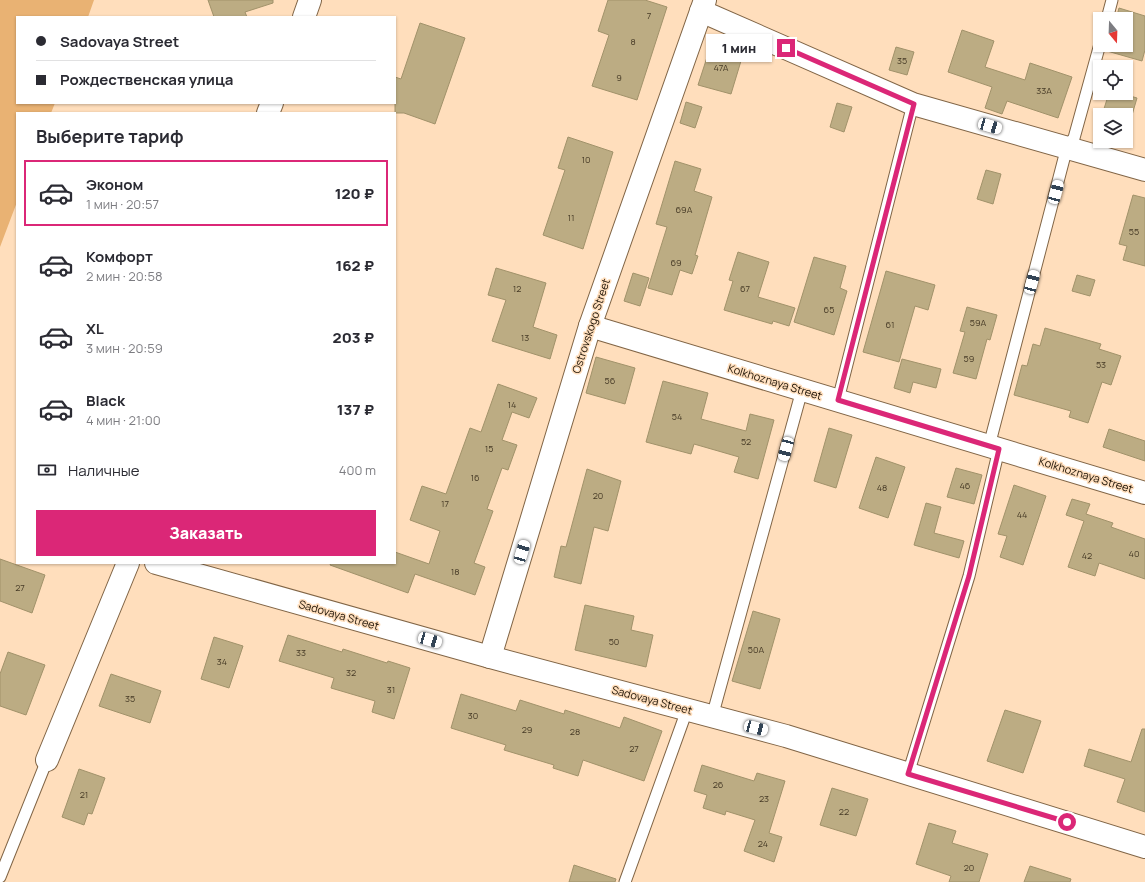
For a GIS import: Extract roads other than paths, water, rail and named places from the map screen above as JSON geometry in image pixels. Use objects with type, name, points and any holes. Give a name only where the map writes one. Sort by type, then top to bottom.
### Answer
[{"type":"street","points":[[304,16],[310,0]]},
{"type":"street","points":[[703,5],[914,104],[1145,170]]},
{"type":"street","name":"Ostrovskogo Street","points":[[490,658],[590,326],[703,5]]},
{"type":"street","name":"Kolkhoznaya Street","points":[[590,326],[1145,493]]},
{"type":"street","points":[[47,760],[128,564]]},
{"type":"street","name":"Sadovaya Street","points":[[160,564],[490,658],[786,736],[1145,847]]},
{"type":"lane","points":[[1109,12],[1112,0]]},
{"type":"lane","points":[[908,774],[969,576],[994,448],[1067,147],[1074,138],[1098,52]]},
{"type":"lane","points":[[838,400],[914,104]]},
{"type":"lane","points":[[712,716],[802,390]]},
{"type":"lane","points":[[625,882],[687,710]]},
{"type":"lane","points":[[0,877],[47,760]]}]
